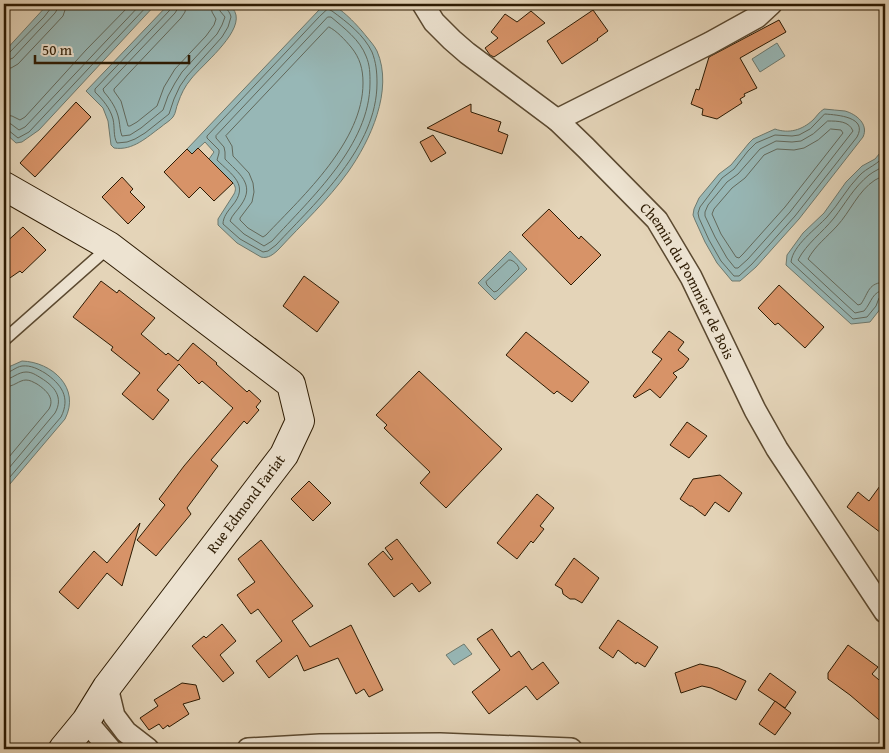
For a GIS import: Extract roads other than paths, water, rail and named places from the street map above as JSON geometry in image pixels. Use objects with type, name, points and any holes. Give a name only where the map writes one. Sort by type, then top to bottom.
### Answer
[{"type":"street","name":"Chemin du Pommier de Bois","points":[[423,4],[434,22],[452,40],[556,120],[657,220],[691,277],[755,410],[777,449],[885,612]]},
{"type":"street","points":[[556,120],[718,39],[758,17],[771,4]]},
{"type":"street","name":"Rue Edmond Fariat","points":[[4,186],[109,246],[291,384],[300,421],[284,455],[107,688],[86,721],[63,749]]},
{"type":"street","points":[[107,688],[114,716],[126,732],[148,749]]},
{"type":"street","points":[[86,721],[110,749]]},
{"type":"street","points":[[248,749],[440,744],[571,749]]},
{"type":"lane","points":[[4,340],[109,246]]},
{"type":"water","points":[[48,4],[156,4],[39,130],[22,142],[16,143],[4,132],[4,52]]},
{"type":"water","points":[[169,4],[227,4],[235,11],[236,23],[219,49],[187,84],[180,96],[172,118],[134,145],[114,148],[111,145],[108,121],[103,108],[86,91]]},
{"type":"water","points":[[329,4],[349,17],[377,51],[382,66],[383,82],[377,115],[364,146],[340,182],[277,251],[268,257],[261,257],[237,243],[218,225],[218,219],[234,194],[235,186],[209,159],[214,152],[205,142],[192,154],[187,149],[319,10]]},
{"type":"water","points":[[777,43],[785,56],[760,72],[752,59]]},
{"type":"water","points":[[824,109],[845,111],[857,117],[863,124],[863,137],[799,219],[756,267],[740,281],[732,281],[717,263],[693,215],[699,198],[753,139],[775,129],[790,131],[800,129]]},
{"type":"water","points":[[885,125],[885,137],[882,129]]},
{"type":"water","points":[[885,137],[885,296],[881,308],[870,322],[851,324],[786,265],[787,255],[803,233],[824,213],[846,182],[862,166],[875,159],[880,153]]},
{"type":"water","points":[[510,251],[527,269],[495,300],[478,283]]},
{"type":"water","points":[[22,361],[44,366],[61,379],[69,397],[69,408],[65,419],[4,491],[4,369]]},
{"type":"water","points":[[464,644],[472,654],[454,665],[446,655]]}]
